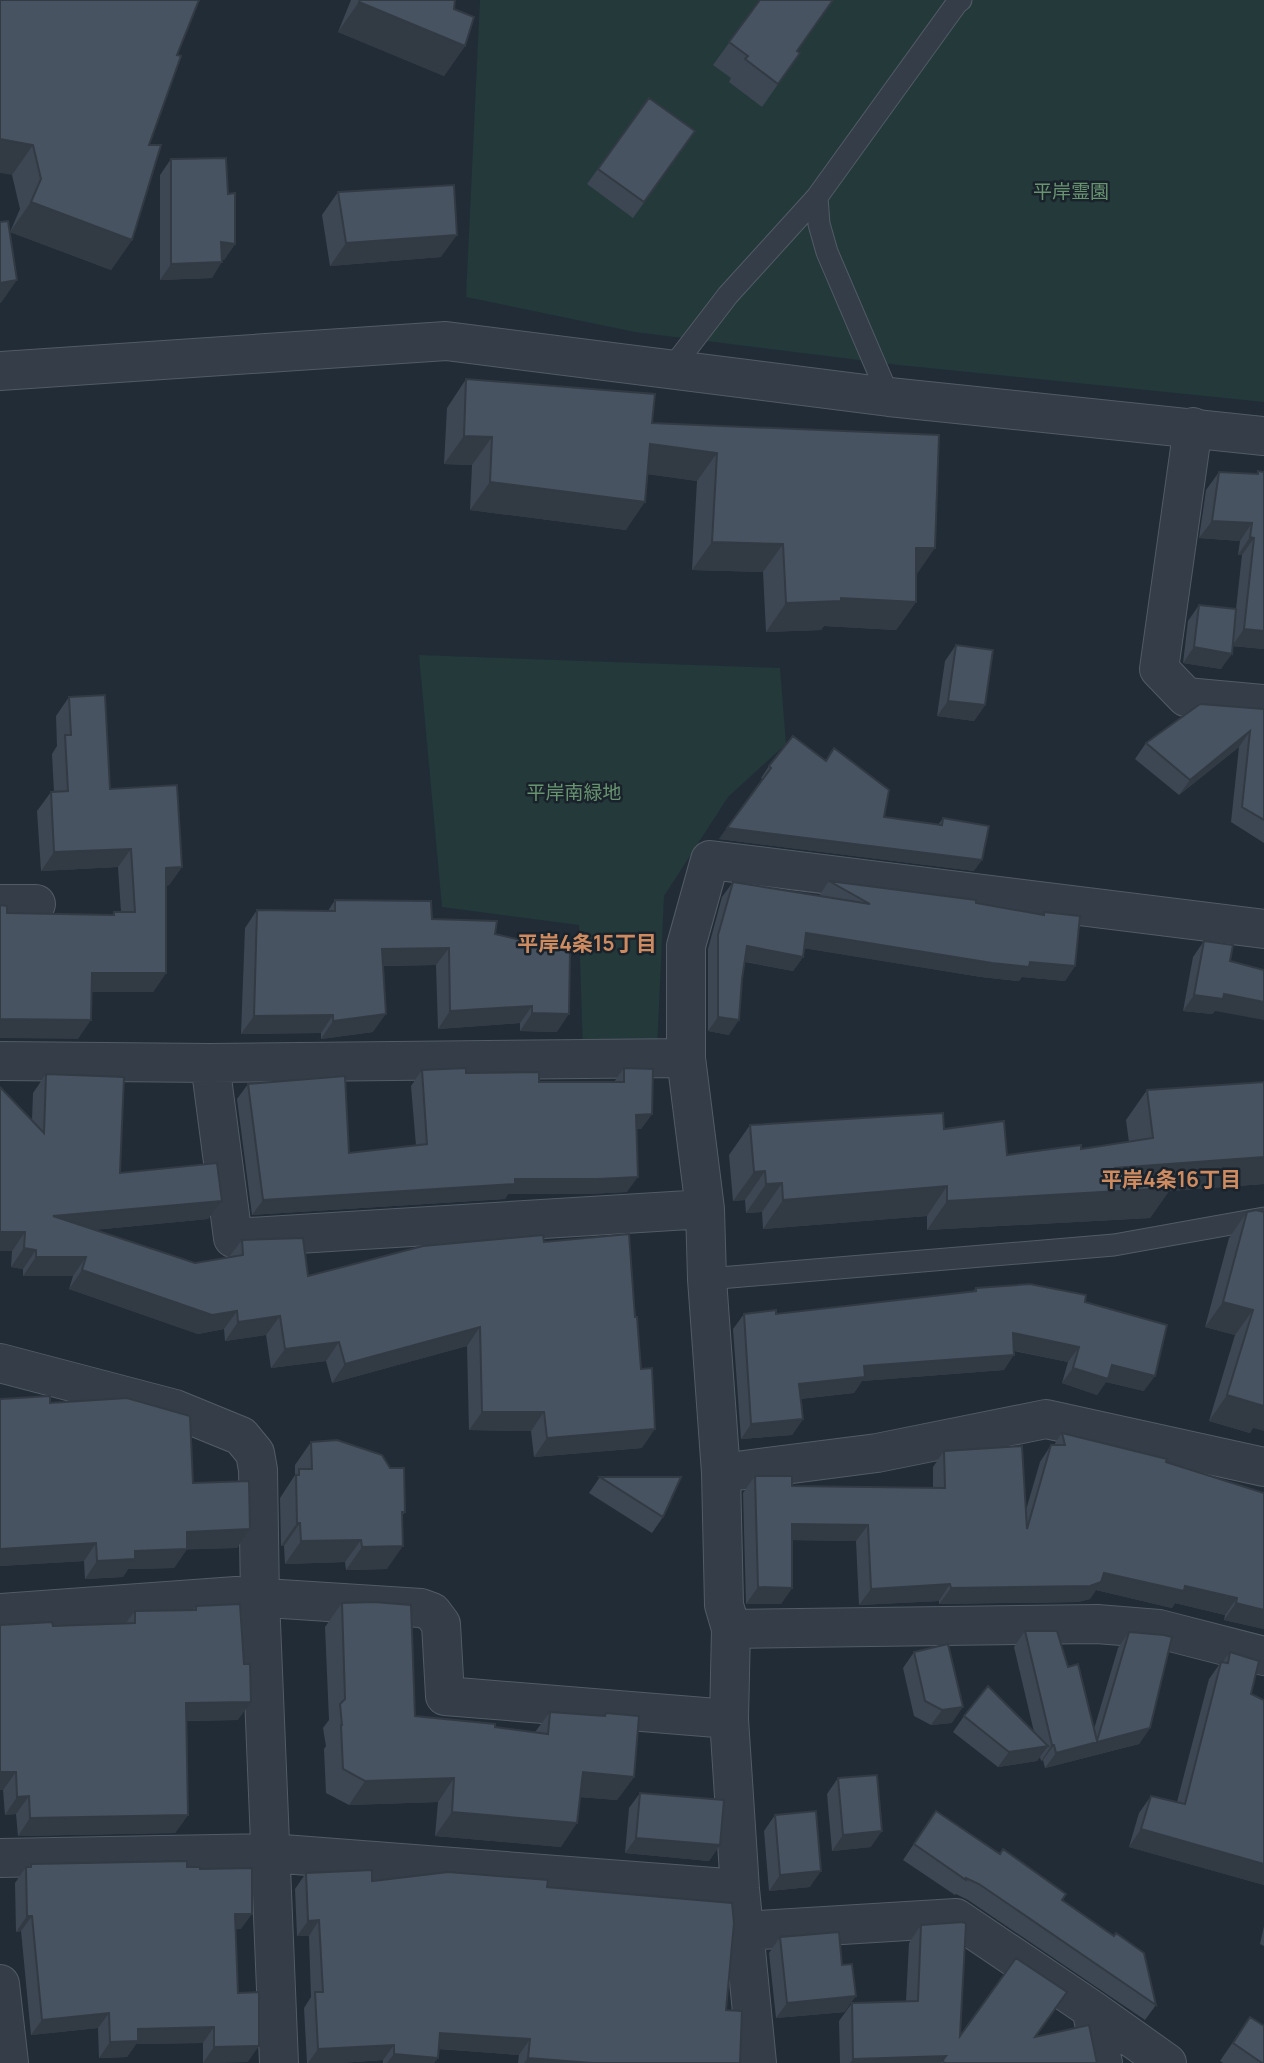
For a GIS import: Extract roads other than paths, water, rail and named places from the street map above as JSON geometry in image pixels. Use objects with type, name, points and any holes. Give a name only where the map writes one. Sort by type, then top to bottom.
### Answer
[{"type":"street","points":[[0,372],[446,341],[889,397],[1264,436]]},
{"type":"street","points":[[1193,428],[1159,669],[1186,697],[1264,704]]},
{"type":"street","points":[[757,2063],[743,1931],[729,1719],[731,1629],[724,1605],[721,1473],[705,1209],[686,1058],[686,946],[710,860],[1264,929]]},
{"type":"street","points":[[0,1061],[210,1063],[686,1058]]},
{"type":"street","points":[[210,1063],[233,1238],[705,1209]]},
{"type":"street","points":[[0,1363],[175,1409],[241,1436],[254,1453],[258,1470],[260,1598],[279,2063]]},
{"type":"street","points":[[721,1473],[877,1452],[1046,1419],[1264,1467]]},
{"type":"street","points":[[0,1614],[236,1596],[421,1608],[432,1612],[441,1624],[445,1696],[729,1719]]},
{"type":"street","points":[[731,1629],[1097,1623],[1159,1629],[1264,1656]]},
{"type":"street","points":[[0,1858],[270,1853],[740,1889]]},
{"type":"street","points":[[743,1931],[956,1918],[1091,2008],[1167,2063]]},
{"type":"street","points":[[0,1984],[9,2063]]},
{"type":"street","points":[[1091,2008],[1103,2063]]},
{"type":"lane","points":[[673,368],[728,295],[817,197],[961,0]]},
{"type":"lane","points":[[817,197],[819,224],[827,252],[889,397]]},
{"type":"lane","points":[[708,1279],[1114,1245],[1264,1218]]},
{"type":"district","name":"平岸4条15丁目","points":[[587,944]]},
{"type":"district","name":"平岸4条16丁目","points":[[1171,1180]]},
{"type":"park label","name":"平岸霊園","points":[[1071,191]]},
{"type":"park label","name":"平岸南緑地","points":[[574,792]]}]
